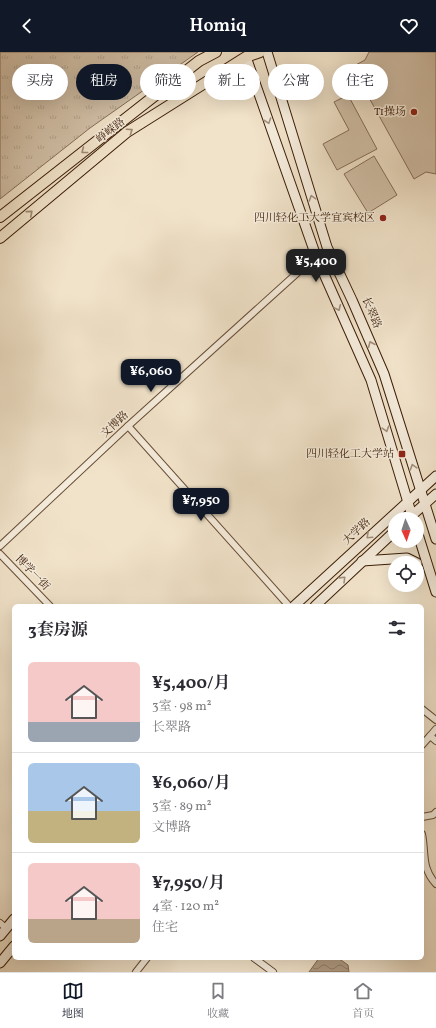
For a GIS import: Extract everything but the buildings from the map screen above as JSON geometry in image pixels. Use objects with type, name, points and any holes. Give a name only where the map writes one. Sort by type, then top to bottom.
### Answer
[{"type":"main road","name":"峥嵘路","points":[[0,217],[199,61],[216,52]]},
{"type":"main road","name":"峥嵘路","points":[[0,238],[127,132],[245,55],[260,52]]},
{"type":"main road","name":"长翠路","points":[[266,52],[327,247],[384,374],[436,539]]},
{"type":"main road","points":[[245,55],[316,256],[371,380],[408,500],[410,512]]},
{"type":"main road","name":"大学路","points":[[296,604],[408,500],[436,476]]},
{"type":"main road","points":[[417,512],[436,494]]},
{"type":"main road","points":[[317,604],[388,537]]},
{"type":"main road","points":[[422,548],[436,592]]},
{"type":"main road","points":[[362,561],[388,559]]},
{"type":"main road","points":[[424,568],[429,571]]},
{"type":"main road","points":[[0,936],[3,926],[12,920]]},
{"type":"main road","points":[[0,963],[12,948]]},
{"type":"street","name":"文博路","points":[[0,546],[128,426],[316,256]]},
{"type":"street","points":[[128,426],[287,604]]},
{"type":"street","name":"博学一街","points":[[0,554],[48,604]]},
{"type":"street","points":[[424,711],[436,720]]},
{"type":"street","points":[[424,743],[436,728]]},
{"type":"street","points":[[430,736],[436,741]]},
{"type":"street","points":[[424,817],[433,815],[436,812]]},
{"type":"street","points":[[424,867],[430,878],[436,884]]},
{"type":"street","points":[[136,972],[145,960]]},
{"type":"street","points":[[257,960],[273,972]]},
{"type":"green space","points":[[0,52],[198,52],[181,64],[140,64],[140,93],[132,98],[132,64],[76,64],[76,100],[130,100],[90,128],[0,199]]},
{"type":"green space","name":"T1操场","points":[[369,52],[436,52],[436,174],[426,172],[414,179],[370,100],[388,100],[388,64],[358,64],[365,60]]},
{"type":"green space","points":[[338,100],[351,100],[377,149],[337,170],[323,144],[349,130],[334,102]]},
{"type":"green space","points":[[374,156],[397,195],[368,213],[344,174]]},
{"type":"water","points":[[318,960],[341,960],[348,965],[349,972],[309,972]]},
{"type":"place","name":"T1操场","points":[[414,112]]},
{"type":"place","name":"四川轻化工大学宜宾校区","points":[[383,218]]},
{"type":"place","name":"四川轻化工大学站","points":[[402,454]]}]
